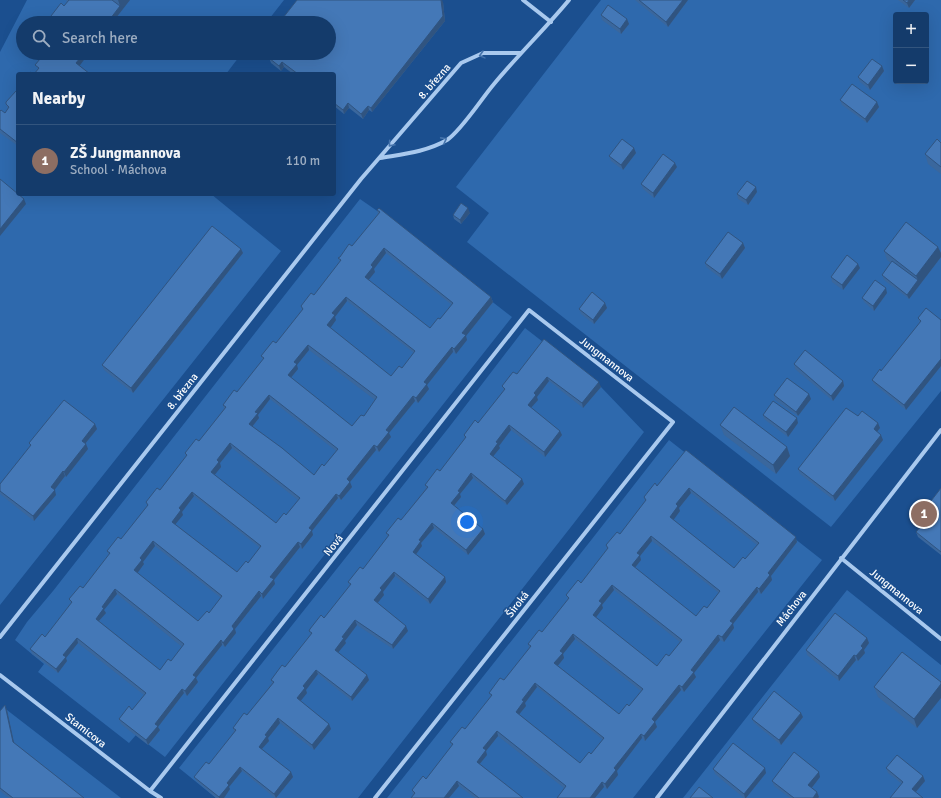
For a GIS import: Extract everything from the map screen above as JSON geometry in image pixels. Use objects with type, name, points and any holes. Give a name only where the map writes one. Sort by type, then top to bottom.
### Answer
[{"type":"street","points":[[523,0],[551,22]]},
{"type":"street","points":[[380,158],[418,152],[448,139],[460,127],[520,53],[551,22],[569,0]]},
{"type":"street","name":"8. března","points":[[0,637],[380,158],[461,63],[483,53],[520,53]]},
{"type":"street","name":"Jungmannova","points":[[529,310],[673,422]]},
{"type":"street","name":"Nová","points":[[150,791],[529,310]]},
{"type":"street","name":"Široká","points":[[375,798],[673,422]]},
{"type":"street","name":"Máchova","points":[[657,798],[941,430]]},
{"type":"street","name":"Jungmannova","points":[[842,558],[941,639]]},
{"type":"street","name":"Stamicova","points":[[0,674],[161,798]]},
{"type":"shaded area","points":[[27,0],[284,0],[271,16],[19,16]]},
{"type":"shaded area","points":[[601,0],[941,0],[941,391],[831,527],[467,242],[489,213],[456,187]]},
{"type":"shaded area","points":[[16,21],[16,60],[237,60],[228,72],[16,72],[16,196],[213,196],[281,251],[0,605],[0,52]]},
{"type":"shaded area","points":[[360,199],[383,215],[512,317],[165,757],[136,735],[129,743],[38,672],[44,664],[15,640],[27,622],[53,591]]},
{"type":"shaded area","points":[[525,328],[601,387],[644,432],[358,798],[216,798],[179,768],[450,426]]},
{"type":"shaded area","points":[[669,440],[822,560],[633,798],[387,798],[592,539]]},
{"type":"shaded area","points":[[847,590],[941,665],[941,798],[683,798]]},
{"type":"shaded area","points":[[7,710],[121,798],[0,798],[0,718]]},
{"type":"building","points":[[69,0],[112,0],[120,6],[112,16],[51,16],[61,3],[64,6]]},
{"type":"building","points":[[297,0],[441,0],[443,16],[371,108],[368,106],[361,114],[348,103],[343,110],[336,105],[336,72],[295,72],[282,62],[279,66],[272,60],[336,60],[336,16],[284,16]]},
{"type":"building","points":[[639,0],[683,0],[666,22]]},
{"type":"building","points":[[608,5],[627,19],[620,29],[601,15]]},
{"type":"building","points":[[872,59],[882,66],[868,85],[858,77]]},
{"type":"building","points":[[39,60],[78,60],[76,63],[87,72],[36,72],[39,68],[35,65]]},
{"type":"building","points":[[852,84],[877,102],[865,119],[840,100]]},
{"type":"building","points":[[16,91],[16,141],[0,129],[0,111],[1,110],[5,113],[9,107],[6,102]]},
{"type":"building","points":[[622,139],[634,148],[621,165],[609,156]]},
{"type":"building","points":[[937,139],[941,143],[941,167],[925,154]]},
{"type":"building","points":[[663,154],[675,163],[653,193],[641,184]]},
{"type":"building","points":[[0,179],[16,192],[16,196],[20,196],[24,199],[0,229]]},
{"type":"building","points":[[747,181],[756,187],[746,200],[737,194]]},
{"type":"building","points":[[461,203],[468,208],[460,220],[453,215]]},
{"type":"building","points":[[379,208],[491,297],[462,333],[466,335],[454,349],[452,347],[424,382],[427,384],[416,398],[413,396],[386,430],[389,432],[377,447],[374,445],[347,479],[350,482],[339,496],[336,494],[309,528],[312,530],[301,544],[298,542],[270,577],[274,579],[262,594],[259,591],[232,626],[234,629],[223,643],[221,640],[193,675],[196,677],[185,691],[182,689],[155,724],[158,726],[146,740],[119,719],[129,706],[132,710],[146,693],[77,638],[63,655],[66,657],[56,669],[30,649],[42,634],[45,637],[72,602],[69,599],[80,586],[83,588],[110,553],[107,551],[118,537],[121,539],[148,505],[146,502],[157,488],[160,490],[187,455],[185,453],[196,439],[199,441],[226,407],[223,405],[234,390],[237,392],[264,358],[261,356],[273,341],[276,343],[303,309],[301,306],[311,293],[314,295],[341,260],[338,258],[349,244],[352,246],[380,212],[377,210]],"holes":[[[384,248],[453,303],[440,319],[438,318],[430,328],[365,277],[373,267],[371,265]],[[346,297],[415,351],[402,368],[399,366],[391,376],[327,325],[335,315],[332,313]],[[308,345],[377,397],[364,416],[361,415],[352,426],[288,375],[297,364],[294,362]],[[269,395],[338,449],[324,466],[322,464],[314,475],[282,448],[249,424],[258,413],[255,412]],[[230,443],[300,498],[286,515],[284,513],[276,523],[211,472],[219,462],[217,460]],[[192,492],[261,546],[248,563],[246,561],[237,572],[172,522],[181,510],[179,508]],[[153,541],[222,596],[209,613],[207,611],[198,621],[134,570],[142,560],[140,558]],[[115,589],[184,644],[171,661],[168,659],[160,670],[96,619],[104,608],[102,607]]]},
{"type":"building","points":[[906,222],[938,247],[916,276],[884,251]]},
{"type":"building","points":[[212,226],[241,249],[131,388],[102,365]]},
{"type":"building","points":[[728,232],[743,243],[720,274],[705,263]]},
{"type":"building","points":[[847,255],[858,264],[842,285],[831,277]]},
{"type":"building","points":[[892,261],[918,280],[907,295],[882,275]]},
{"type":"building","points":[[875,280],[886,288],[873,306],[862,298]]},
{"type":"building","points":[[592,292],[605,303],[593,320],[579,309]]},
{"type":"building","points":[[926,308],[941,320],[941,359],[904,405],[872,380],[921,321],[918,318]]},
{"type":"building","points":[[544,339],[599,382],[582,403],[547,377],[534,393],[536,395],[528,405],[560,431],[544,452],[509,425],[496,442],[498,443],[490,454],[522,479],[505,501],[471,473],[458,491],[460,492],[451,503],[483,529],[466,550],[432,523],[419,540],[421,541],[413,552],[445,577],[428,599],[394,572],[380,588],[382,590],[374,600],[406,626],[392,645],[355,620],[342,637],[344,638],[335,650],[367,675],[351,697],[316,670],[303,686],[305,688],[297,698],[329,724],[312,745],[278,718],[265,735],[267,736],[259,747],[291,772],[274,794],[240,767],[227,783],[229,785],[219,797],[194,777],[206,762],[209,764],[236,730],[233,728],[244,713],[247,715],[274,682],[271,680],[282,665],[285,667],[312,633],[309,631],[310,629],[321,615],[324,618],[351,584],[348,582],[360,567],[363,569],[389,535],[386,533],[398,518],[401,520],[428,487],[425,485],[437,469],[440,471],[466,437],[464,435],[475,420],[478,423],[505,389],[502,386],[513,372],[517,374]]},
{"type":"building","points":[[805,350],[843,381],[831,396],[794,364]]},
{"type":"building","points":[[787,378],[809,394],[796,412],[774,395]]},
{"type":"building","points":[[64,400],[95,424],[82,441],[86,444],[51,487],[55,490],[33,516],[0,491],[0,484],[31,445],[29,443]]},
{"type":"building","points":[[773,401],[797,418],[786,432],[763,415]]},
{"type":"building","points":[[734,407],[787,447],[773,465],[720,425]]},
{"type":"building","points":[[846,408],[858,416],[862,411],[878,423],[874,429],[881,435],[833,496],[798,469]]},
{"type":"building","points":[[686,450],[796,537],[768,573],[770,575],[759,589],[757,587],[730,621],[733,623],[722,637],[718,635],[691,670],[694,672],[682,687],[679,685],[652,719],[655,722],[644,736],[641,734],[614,768],[616,770],[605,784],[602,782],[590,798],[557,798],[566,786],[497,731],[483,748],[486,750],[477,762],[523,798],[479,798],[457,781],[444,798],[411,798],[415,793],[412,790],[423,776],[426,779],[453,744],[450,742],[462,727],[465,729],[492,695],[489,693],[500,678],[504,680],[531,646],[528,644],[539,630],[542,632],[569,598],[566,595],[578,580],[581,583],[608,548],[606,545],[617,532],[620,534],[646,500],[644,497],[655,483],[657,486]],"holes":[[[689,488],[759,543],[745,559],[743,557],[734,568],[670,517],[678,506],[676,504]],[[651,536],[720,591],[707,608],[704,606],[696,616],[632,565],[640,555],[637,553]],[[612,585],[682,640],[669,656],[666,654],[657,666],[593,615],[602,603],[599,601]],[[573,634],[643,689],[629,706],[627,704],[619,714],[554,663],[563,653],[560,651]],[[535,683],[604,738],[591,754],[589,752],[580,763],[516,712],[524,701],[522,700]]]},
{"type":"building","points":[[941,488],[941,552],[916,532],[927,519],[921,514]]},
{"type":"building","points":[[835,613],[867,638],[861,646],[863,648],[856,656],[854,655],[838,676],[806,650]]},
{"type":"building","points":[[902,652],[941,682],[914,719],[874,687]]},
{"type":"building","points":[[774,691],[801,713],[779,740],[752,719]]},
{"type":"building","points":[[5,705],[13,742],[84,798],[13,798],[0,788],[0,711]]},
{"type":"building","points":[[733,743],[765,768],[744,794],[713,769]]},
{"type":"building","points":[[794,752],[819,772],[808,785],[817,792],[813,798],[794,798],[772,781]]},
{"type":"building","points":[[897,755],[923,776],[912,789],[923,798],[890,798],[903,782],[886,768]]},
{"type":"building","points":[[699,787],[713,798],[690,798]]},
{"type":"place","name":"ZŠ Jungmannova","points":[[924,514]]}]
